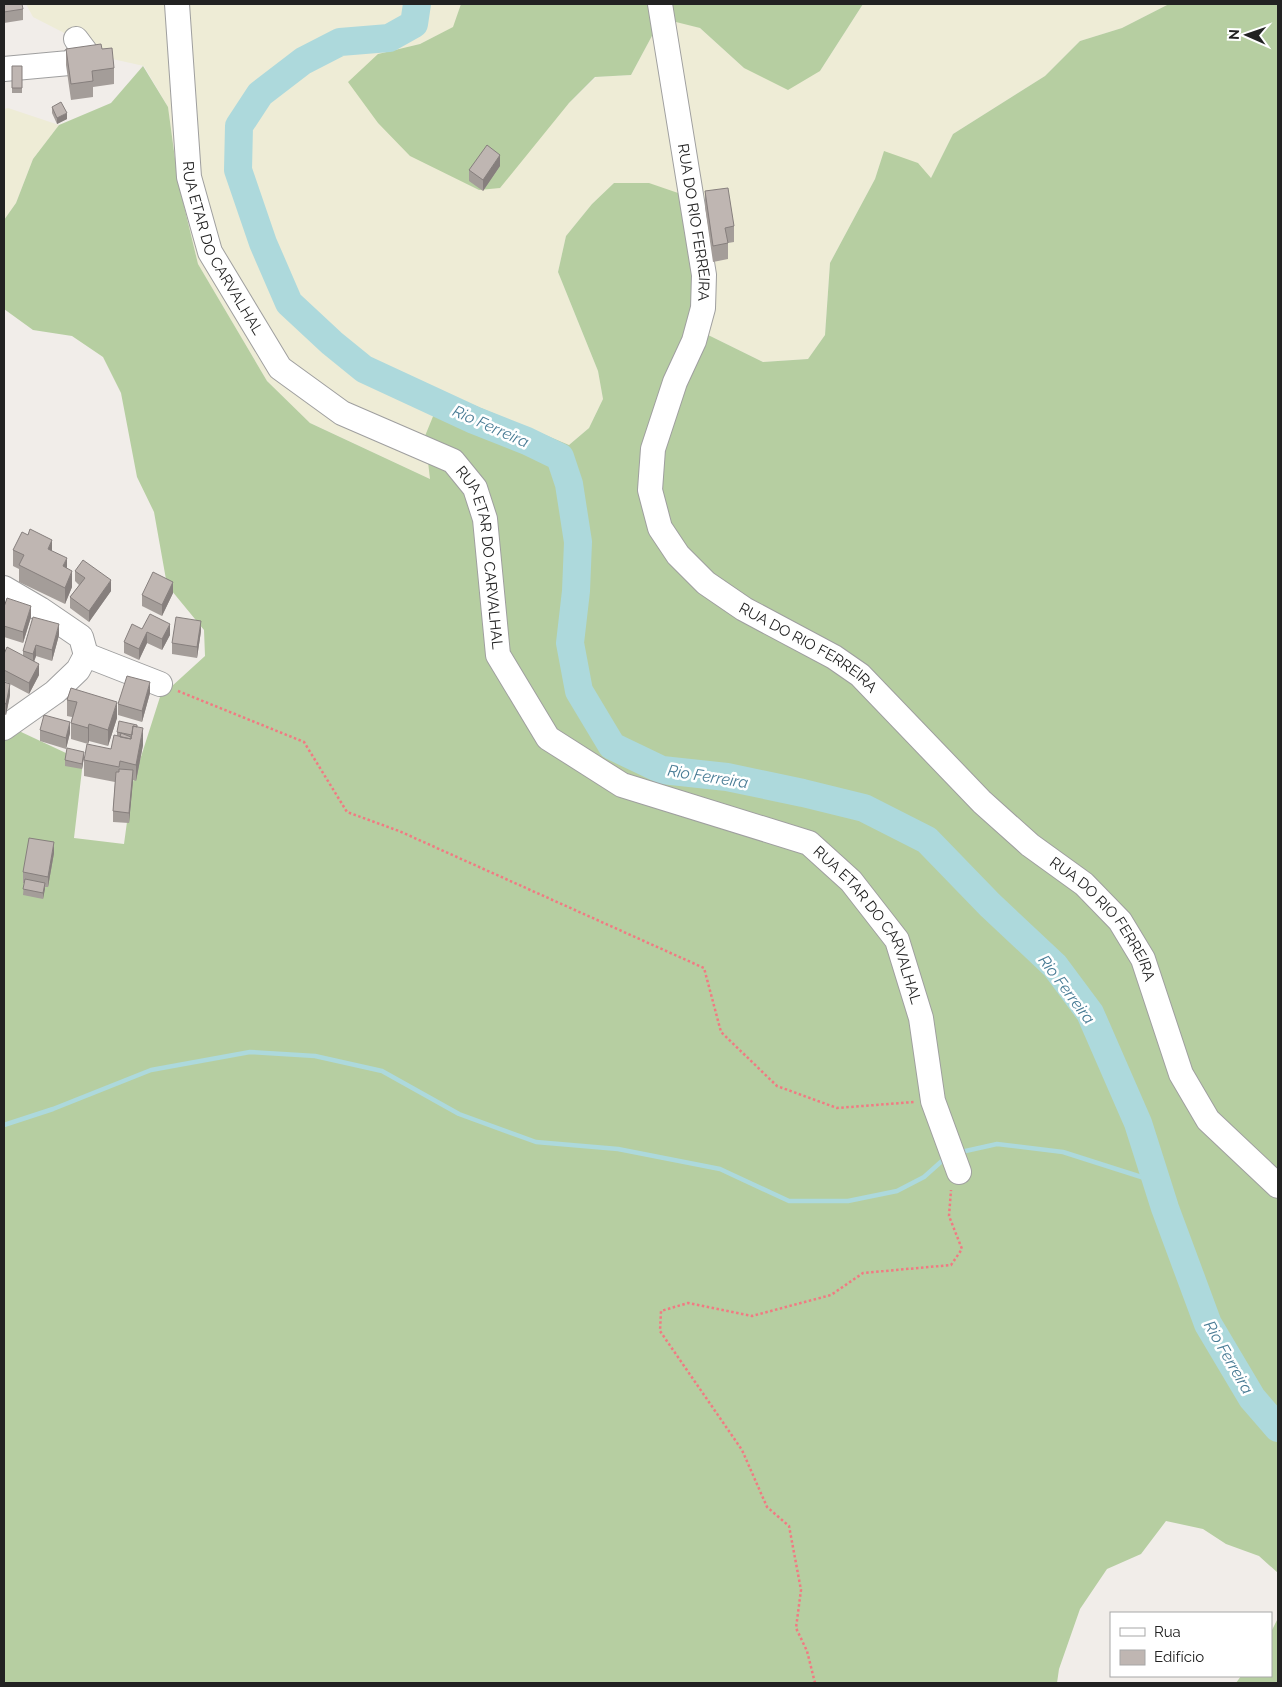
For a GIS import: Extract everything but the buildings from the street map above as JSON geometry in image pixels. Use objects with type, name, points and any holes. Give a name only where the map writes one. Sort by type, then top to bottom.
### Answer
[{"type":"street","name":"RUA ETAR DO CARVALHAL","points":[[177,4],[188,177],[210,252],[280,368],[342,414],[453,461],[474,488],[485,519],[498,655],[548,738],[622,785],[810,843],[851,881],[897,940],[922,1018],[933,1101],[959,1172]]},
{"type":"street","name":"RUA DO RIO FERREIRA","points":[[660,4],[704,275],[702,308],[694,341],[675,382],[653,449],[650,490],[660,528],[678,555],[706,583],[744,609],[834,657],[860,675],[982,802],[1030,845],[1084,884],[1120,921],[1143,959],[1181,1074],[1208,1120],[1278,1186]]},
{"type":"street","points":[[4,69],[69,63],[85,51],[76,39]]},
{"type":"street","points":[[4,588],[40,608],[81,637],[86,655],[78,670],[55,692],[4,728]]},
{"type":"street","points":[[86,655],[160,684]]},
{"type":"path","points":[[160,684],[304,742],[347,812],[399,831],[704,968],[720,1032],[777,1086],[837,1108],[933,1101]]},
{"type":"path","points":[[815,1683],[807,1651],[796,1628],[801,1590],[789,1526],[767,1506],[742,1450],[660,1331],[661,1311],[688,1303],[752,1316],[831,1295],[863,1274],[951,1265],[962,1249],[949,1216],[952,1175],[959,1172]]},
{"type":"shaded area","points":[[26,4],[461,4],[454,27],[420,44],[378,54],[376,119],[378,123],[479,190],[596,77],[631,75],[653,34],[677,21],[700,28],[744,68],[820,71],[863,4],[1169,4],[1122,28],[1080,41],[1045,76],[953,134],[931,178],[884,152],[875,179],[830,263],[825,335],[808,359],[763,362],[700,331],[614,183],[592,204],[566,236],[558,272],[598,371],[603,399],[589,428],[569,445],[443,392],[430,479],[310,423],[267,381],[198,264],[178,181],[168,107],[144,66],[99,56],[82,42],[33,17]]},
{"type":"shaded area","points":[[8,108],[59,125],[33,159],[16,203],[4,220],[4,109]]},
{"type":"green space","points":[[461,4],[863,4],[820,71],[788,90],[744,68],[700,28],[676,22],[653,34],[631,75],[595,77],[569,103],[500,188],[479,190],[410,156],[378,123],[348,82],[378,54],[420,44],[453,27]]},
{"type":"green space","points":[[1169,4],[1278,4],[1278,1573],[1259,1556],[1226,1544],[1203,1529],[1166,1521],[1141,1554],[1107,1569],[1080,1609],[1059,1669],[1057,1683],[4,1683],[4,738],[19,731],[83,761],[74,838],[124,844],[132,785],[160,697],[205,656],[204,630],[167,585],[154,512],[137,477],[121,393],[103,357],[72,336],[33,330],[4,309],[4,220],[16,203],[33,159],[59,125],[111,103],[143,66],[168,107],[178,181],[198,264],[267,381],[310,423],[430,479],[425,436],[443,392],[569,445],[589,428],[603,399],[598,371],[558,272],[566,236],[592,204],[614,183],[649,183],[681,194],[690,244],[700,331],[763,362],[808,359],[825,335],[830,263],[875,179],[884,151],[918,163],[931,178],[953,134],[1045,76],[1080,41],[1122,28]]},
{"type":"green space","points":[[1278,1618],[1278,1683],[1236,1683],[1240,1677],[1272,1677],[1272,1630]]},
{"type":"waterway","name":"Rio Ferreira","points":[[417,4],[414,24],[389,38],[340,42],[303,61],[260,94],[239,126],[238,170],[263,243],[289,303],[332,343],[364,369],[560,457],[569,484],[578,542],[576,591],[570,643],[579,691],[612,746],[662,770],[727,777],[864,808],[927,840],[990,905],[1055,966],[1090,1013],[1138,1123],[1165,1208],[1208,1324],[1252,1398],[1278,1428]]},
{"type":"waterway","points":[[4,1125],[53,1109],[151,1070],[250,1052],[315,1056],[382,1071],[459,1114],[536,1142],[618,1149],[720,1169],[789,1201],[848,1201],[897,1191],[924,1177],[943,1160]]},
{"type":"waterway","points":[[961,1152],[997,1144],[1063,1152],[1157,1182]]}]
